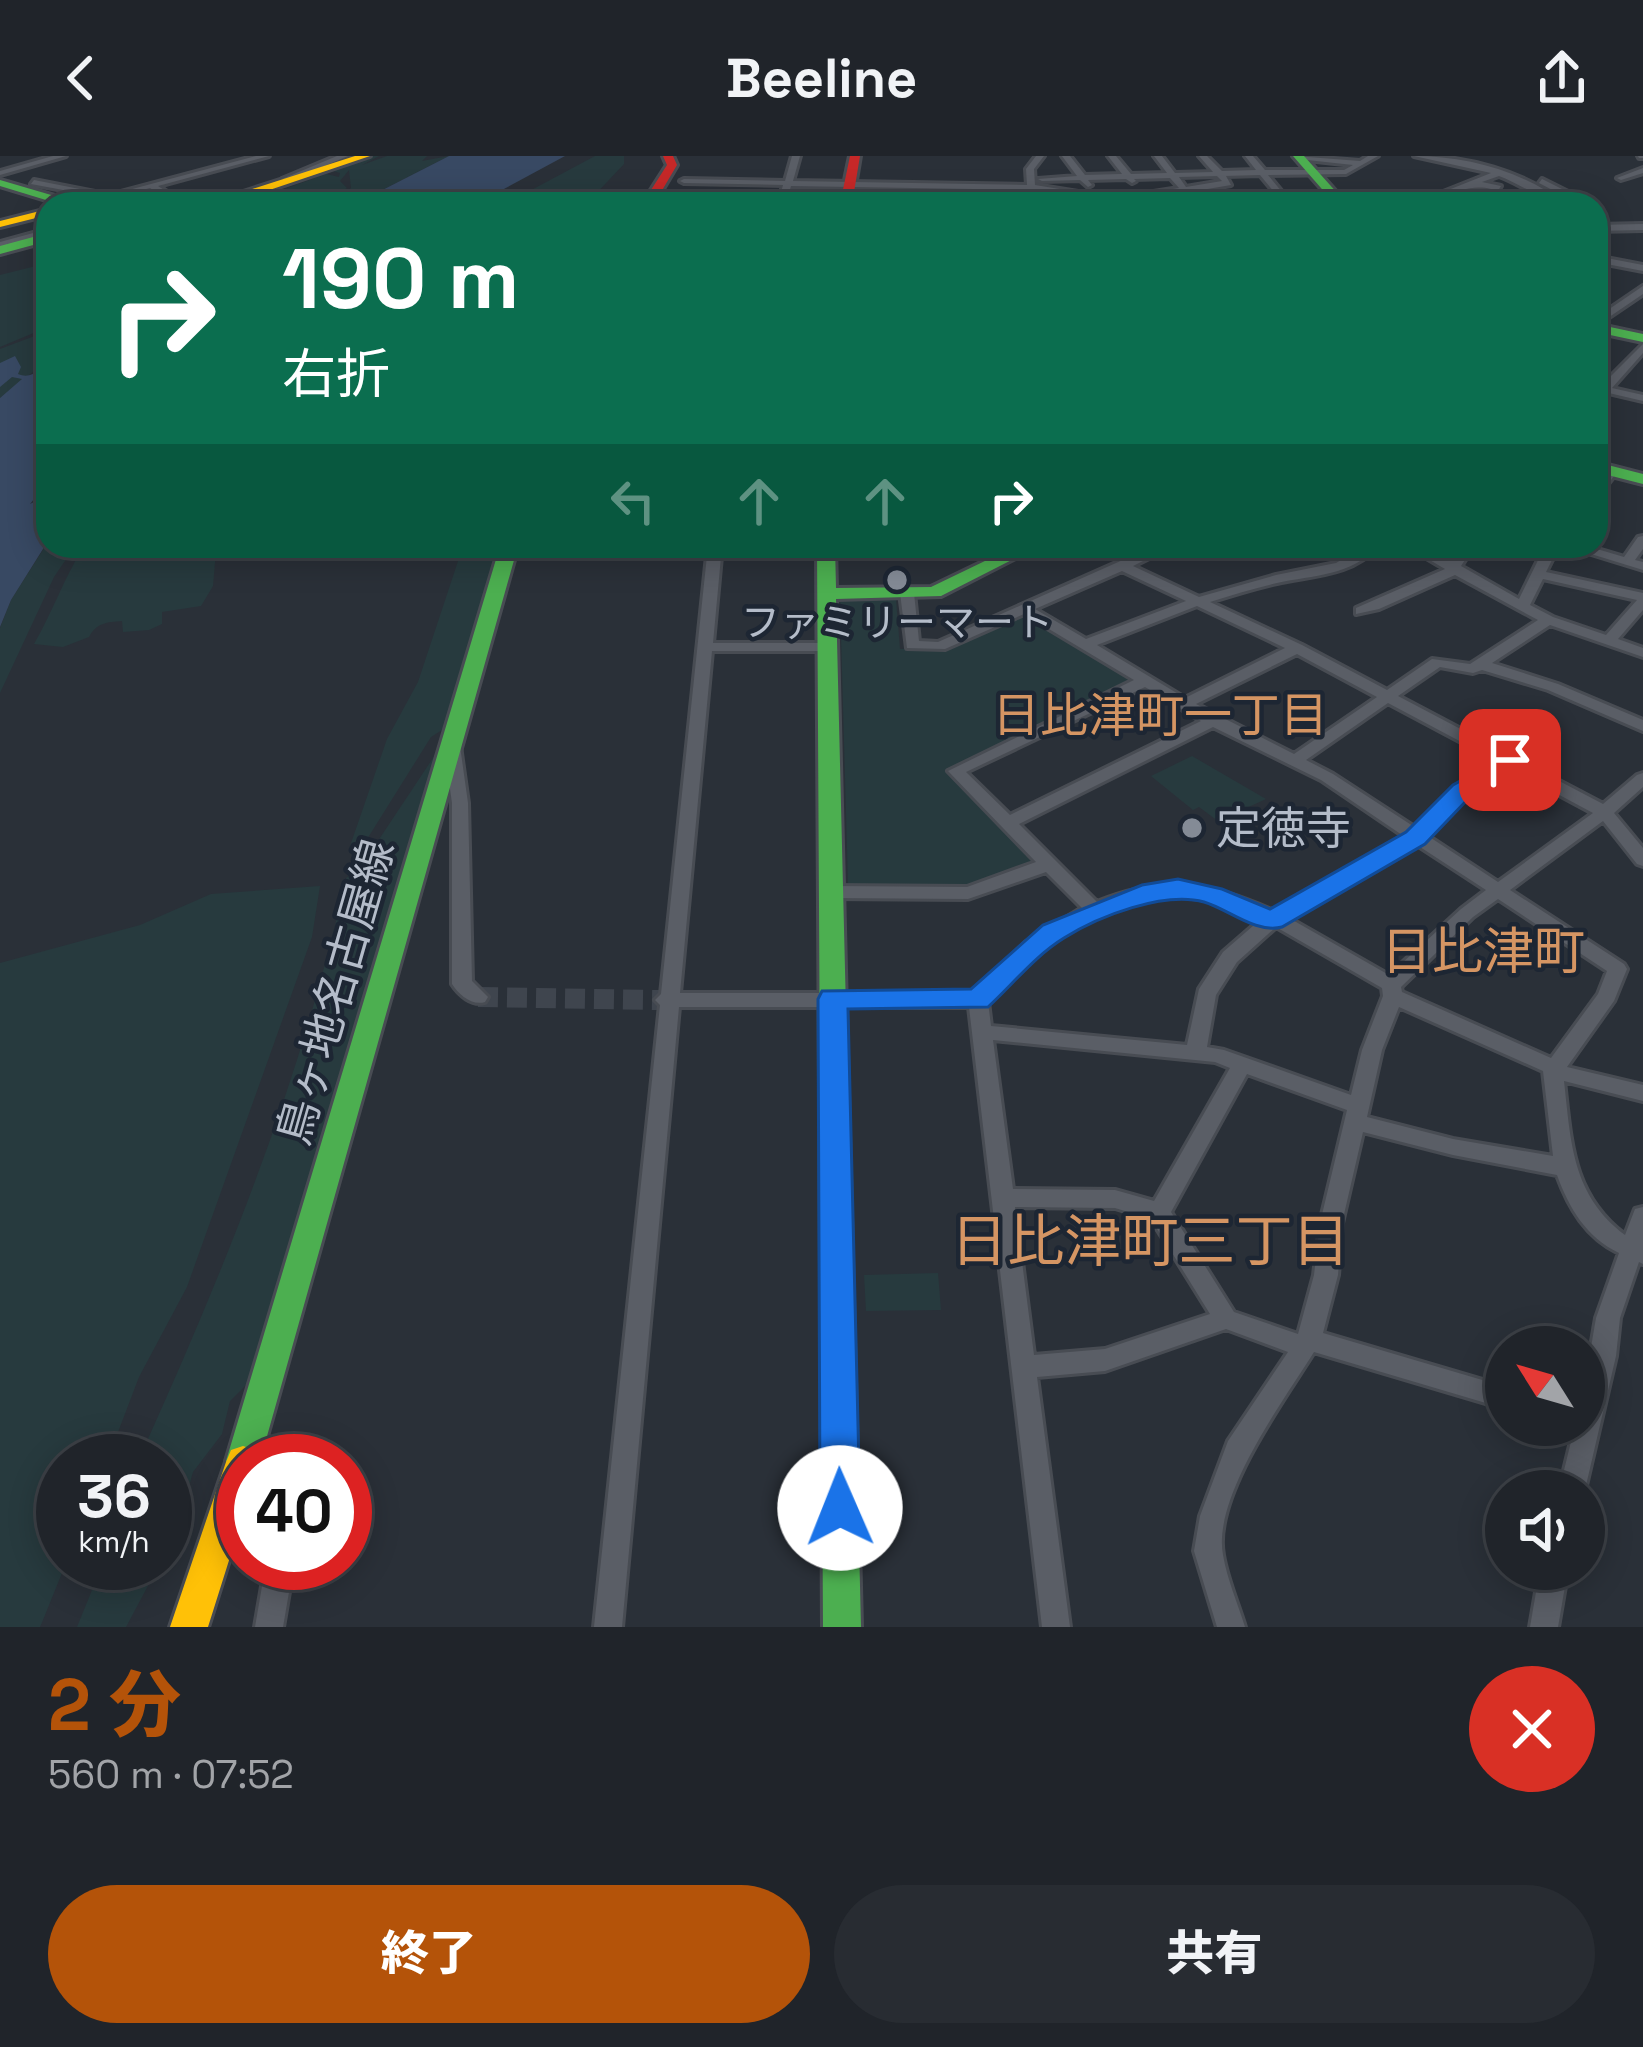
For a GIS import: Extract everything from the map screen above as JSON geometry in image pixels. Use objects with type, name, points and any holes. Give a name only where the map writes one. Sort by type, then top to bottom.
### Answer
[{"type":"street","points":[[22,156],[55,156]]},
{"type":"street","points":[[10,183],[55,156]]},
{"type":"street","points":[[274,187],[344,156]]},
{"type":"street","points":[[252,192],[365,156]]},
{"type":"street","points":[[655,192],[672,165],[668,156]]},
{"type":"street","points":[[786,192],[796,156]]},
{"type":"street","points":[[847,192],[855,156]]},
{"type":"street","points":[[1040,156],[1030,169],[1044,192]]},
{"type":"street","points":[[1037,192],[1042,169],[1052,156]]},
{"type":"street","points":[[1066,156],[1093,192]]},
{"type":"street","points":[[1112,156],[1141,192]]},
{"type":"street","points":[[1158,156],[1190,192],[1225,178]]},
{"type":"street","points":[[1203,156],[1225,178],[1231,192]]},
{"type":"street","points":[[1249,156],[1279,192]]},
{"type":"street","points":[[1273,185],[1307,167],[1346,172],[1374,156]]},
{"type":"street","points":[[1418,156],[1537,185],[1546,192]]},
{"type":"street","points":[[1462,156],[1563,192]]},
{"type":"street","points":[[126,192],[263,157],[309,170]]},
{"type":"street","points":[[888,192],[1040,187],[1083,178],[1225,178],[1361,164]]},
{"type":"street","points":[[1307,167],[1330,192]]},
{"type":"street","points":[[1621,178],[1643,170]]},
{"type":"street","points":[[1450,192],[1496,174]]},
{"type":"street","points":[[684,181],[788,184],[835,192]]},
{"type":"street","points":[[730,192],[734,182]]},
{"type":"street","points":[[1470,182],[1498,188],[1494,192]]},
{"type":"street","points":[[10,183],[71,192]]},
{"type":"street","points":[[152,186],[161,192]]},
{"type":"street","points":[[964,187],[964,192]]},
{"type":"street","points":[[1033,192],[1040,187],[1060,192]]},
{"type":"street","points":[[1608,221],[1618,228]]},
{"type":"street","points":[[1608,230],[1643,227]]},
{"type":"street","points":[[2,243],[36,233]]},
{"type":"street","points":[[1630,266],[1643,254]]},
{"type":"street","points":[[1608,261],[1643,268]]},
{"type":"street","points":[[1608,319],[1638,301],[1643,290]]},
{"type":"street","points":[[1608,329],[1643,338]]},
{"type":"street","points":[[1608,380],[1643,347]]},
{"type":"street","points":[[1608,390],[1643,398]]},
{"type":"street","points":[[1608,476],[1643,479]]},
{"type":"street","points":[[1627,562],[1643,540]]},
{"type":"street","points":[[1608,556],[1643,566]]},
{"type":"street","name":"鳥ヶ地名古屋線","points":[[252,1434],[505,558]]},
{"type":"street","points":[[608,1627],[665,1000],[714,558]]},
{"type":"street","points":[[826,558],[842,1627]]},
{"type":"street","points":[[827,594],[940,590],[1005,558]]},
{"type":"street","points":[[1123,558],[1604,812],[1642,857]]},
{"type":"street","points":[[907,593],[912,645],[940,646],[1143,558]]},
{"type":"street","points":[[1085,645],[1198,599],[1254,582],[1345,565],[1355,558]]},
{"type":"street","points":[[1436,558],[1548,620],[1643,653]]},
{"type":"street","points":[[1361,611],[1400,598],[1456,568],[1461,558]]},
{"type":"street","points":[[1523,605],[1546,558]]},
{"type":"street","points":[[1539,574],[1643,599],[1610,640]]},
{"type":"street","points":[[1027,610],[1213,721],[1296,760],[1616,969],[1607,996],[1554,1070],[1563,1167],[1579,1202],[1638,1252]]},
{"type":"street","points":[[1296,760],[1437,662],[1473,669],[1548,620]]},
{"type":"street","points":[[704,647],[828,647]]},
{"type":"street","points":[[1184,704],[1298,648]]},
{"type":"street","points":[[1480,664],[1553,687],[1643,726]]},
{"type":"street","points":[[1096,912],[956,771],[1144,681]]},
{"type":"street","points":[[1008,824],[1213,721]]},
{"type":"street","points":[[452,740],[460,803],[462,984],[478,997]]},
{"type":"street","points":[[1196,1052],[1206,994],[1230,958],[1272,920],[1416,838],[1462,790],[1510,760]]},
{"type":"street","points":[[1231,1627],[1208,1551],[1213,1516],[1237,1450],[1307,1343],[1372,1050],[1392,991],[1467,913],[1643,778]]},
{"type":"street","points":[[831,892],[968,893],[1049,864]]},
{"type":"street","points":[[665,1000],[978,1000],[1053,932],[1142,894],[1178,888],[1213,895],[1272,920],[1392,991],[1554,1070],[1643,1093]]},
{"type":"street","points":[[978,1000],[1056,1627]]},
{"type":"street","points":[[982,1031],[1196,1052],[1243,1064],[1357,1114],[1453,1147],[1563,1167]]},
{"type":"street","points":[[1159,1212],[1243,1064]]},
{"type":"street","points":[[1004,1198],[1115,1199],[1159,1212],[1226,1319]]},
{"type":"street","points":[[1605,1332],[1638,1252],[1643,1216]]},
{"type":"street","points":[[1025,1367],[1105,1360],[1226,1319],[1485,1393]]},
{"type":"street","name":"鳥ヶ地名古屋線","points":[[189,1627],[216,1545]]},
{"type":"street","points":[[269,1627],[275,1590]]},
{"type":"street","points":[[1544,1627],[1550,1590]]},
{"type":"green space","points":[[370,156],[379,156],[362,165],[387,156],[427,156],[422,161],[449,156],[378,192],[345,192],[351,188],[349,170],[340,181],[347,188],[341,192],[276,192],[326,174],[339,177],[333,171]]},
{"type":"green space","points":[[595,156],[624,156],[624,164],[598,192],[528,192]]},
{"type":"green space","points":[[36,266],[36,332],[0,347],[0,275]]},
{"type":"green space","points":[[36,336],[36,370],[0,398],[0,349]]},
{"type":"green space","points":[[38,558],[67,558],[0,693],[0,628],[11,600]]},
{"type":"green space","points":[[77,558],[215,558],[213,586],[201,606],[162,612],[162,624],[149,630],[123,632],[122,621],[112,622],[63,647],[34,644]]},
{"type":"green space","points":[[459,558],[495,558],[445,728],[431,737],[359,852],[349,849],[387,739],[418,682]]},
{"type":"green space","points":[[840,599],[896,599],[900,649],[943,648],[1026,614],[1133,678],[948,770],[1039,862],[966,888],[848,884]]},
{"type":"green space","points":[[439,749],[247,1384],[230,1401],[222,1434],[216,1434],[216,1442],[192,1476],[192,1434],[151,1434],[260,1169],[308,1025],[346,878],[358,871]]},
{"type":"green space","points":[[1192,756],[1266,799],[1218,821],[1199,807],[1193,810],[1151,776]]},
{"type":"green space","points":[[320,886],[312,937],[187,1287],[139,1377],[117,1434],[36,1434],[36,1590],[55,1590],[40,1627],[0,1627],[0,963],[140,925],[211,894]]},
{"type":"green space","points":[[938,1273],[941,1310],[866,1311],[864,1275]]},
{"type":"green space","points":[[92,1590],[146,1590],[126,1627],[77,1627]]},
{"type":"water","points":[[449,156],[565,156],[498,192],[378,192]]},
{"type":"water","points":[[15,356],[21,367],[18,374],[36,371],[36,497],[30,504],[36,501],[37,558],[0,627],[0,398],[22,379],[12,377],[0,387],[0,363]]},
{"type":"waterway","points":[[1036,192],[1034,169],[1045,156]]},
{"type":"tunnel","points":[[478,997],[659,1000]]},
{"type":"traffic: fast","points":[[1298,156],[1330,192]]},
{"type":"traffic: fast","points":[[0,183],[36,194]]},
{"type":"traffic: fast","points":[[0,250],[36,240]]},
{"type":"traffic: fast","points":[[1608,331],[1643,338]]},
{"type":"traffic: fast","points":[[1608,470],[1643,479]]},
{"type":"traffic: fast","points":[[251,1434],[506,558]]},
{"type":"traffic: fast","points":[[826,558],[842,1627]]},
{"type":"traffic: fast","points":[[827,594],[934,592],[1005,558]]},
{"type":"traffic: slow","points":[[254,192],[365,156]]},
{"type":"traffic: slow","points":[[0,224],[36,215]]},
{"type":"traffic: slow","points":[[189,1627],[216,1544]]},
{"type":"traffic: jam","points":[[655,192],[672,165],[668,156]]},
{"type":"traffic: jam","points":[[848,192],[855,156]]},
{"type":"place","name":"ファミリーマート","points":[[897,580]]},
{"type":"place","name":"定徳寺","points":[[1192,828]]},
{"type":"district","name":"日比津町一丁目","points":[[1160,715]]},
{"type":"district","name":"日比津町","points":[[1483,951]]},
{"type":"district","name":"日比津町三丁目","points":[[1150,1241]]},
{"type":"route","points":[[840,1508],[832,999],[978,1000],[1053,932],[1142,894],[1178,888],[1213,895],[1272,920],[1416,838],[1462,790],[1510,760]]}]
